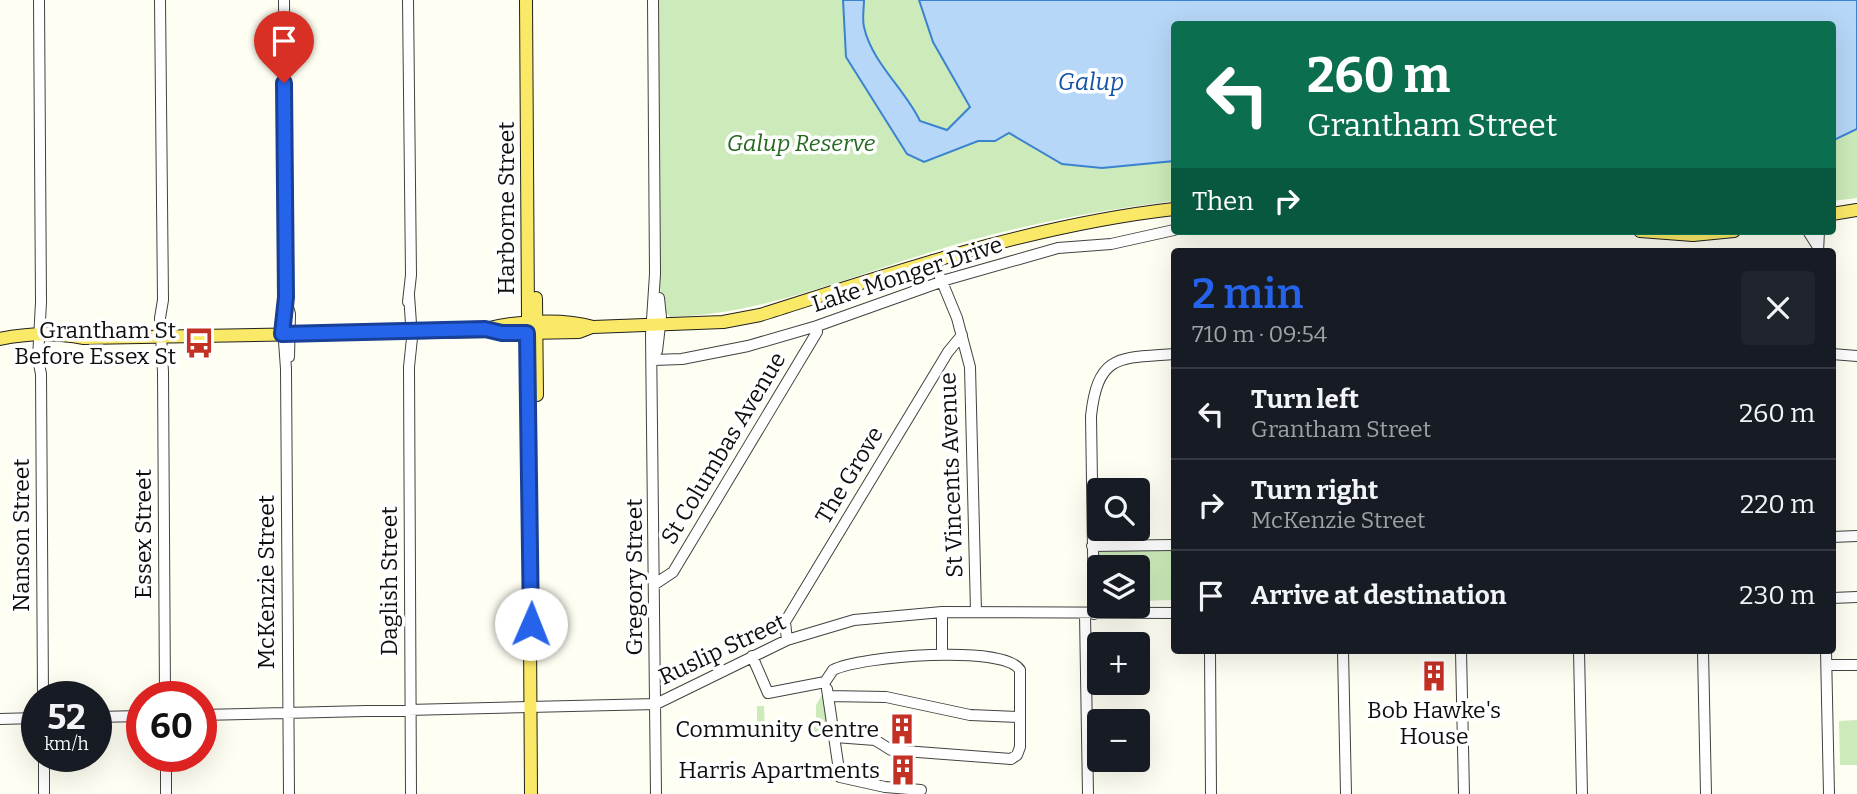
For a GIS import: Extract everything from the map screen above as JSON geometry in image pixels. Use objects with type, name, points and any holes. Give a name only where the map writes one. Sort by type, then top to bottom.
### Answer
[{"type":"main road","name":"Harborne Street","points":[[526,0],[532,328]]},
{"type":"main road","name":"Harborne Street","points":[[531,794],[534,707],[533,0]]},
{"type":"main road","points":[[1836,205],[1857,202]]},
{"type":"main road","name":"Lake Monger Drive","points":[[0,340],[485,329],[501,325],[532,328],[579,323],[593,327],[723,322],[760,315],[939,259],[1081,224],[1171,209]]},
{"type":"main road","points":[[1836,213],[1857,210]]},
{"type":"main road","name":"Harborne Street","points":[[534,707],[538,794]]},
{"type":"street","name":"Nanson Street","points":[[39,0],[43,681]]},
{"type":"street","name":"Essex Street","points":[[160,0],[165,681]]},
{"type":"street","name":"McKenzie Street","points":[[284,0],[289,794]]},
{"type":"street","name":"Daglish Street","points":[[408,0],[411,794]]},
{"type":"street","name":"Gregory Street","points":[[653,0],[656,794]]},
{"type":"street","name":"Lake Monger Drive","points":[[653,360],[682,359],[748,346],[817,326],[944,280],[1058,248],[1111,244],[1171,231]]},
{"type":"street","name":"St Vincents Avenue","points":[[939,259],[970,367],[973,401],[976,612]]},
{"type":"street","name":"St Columbas Avenue","points":[[655,584],[673,572],[817,332],[817,326]]},
{"type":"street","name":"The Grove","points":[[786,640],[785,622],[948,352],[962,335]]},
{"type":"street","points":[[1092,555],[1091,416],[1102,375],[1118,359],[1171,354]]},
{"type":"street","points":[[1836,354],[1857,356]]},
{"type":"street","points":[[1836,537],[1857,536]]},
{"type":"street","points":[[1092,546],[1171,545]]},
{"type":"street","points":[[1836,598],[1857,597]]},
{"type":"street","name":"Ruslip Street","points":[[217,715],[656,704],[786,640],[853,620],[942,612],[1087,614]]},
{"type":"street","points":[[942,612],[942,653]]},
{"type":"street","name":"Ruslip Street","points":[[1150,613],[1171,613]]},
{"type":"street","points":[[1088,794],[1089,618]]},
{"type":"street","points":[[835,737],[876,740],[891,750],[1011,759],[1017,755],[1020,747],[1020,670],[1011,662],[942,653],[854,662],[832,670],[825,682],[835,737],[838,773],[843,779],[921,790]]},
{"type":"street","points":[[1210,654],[1211,794]]},
{"type":"street","points":[[1343,654],[1346,794]]},
{"type":"street","points":[[1461,654],[1464,794]]},
{"type":"street","points":[[1579,654],[1582,794]]},
{"type":"street","points":[[1703,654],[1706,794]]},
{"type":"street","points":[[1826,654],[1829,794]]},
{"type":"street","points":[[752,656],[768,692],[825,682]]},
{"type":"street","points":[[1827,665],[1857,664]]},
{"type":"street","points":[[828,696],[886,697],[970,715],[1020,717]]},
{"type":"street","points":[[0,719],[21,718]]},
{"type":"street","points":[[44,772],[44,794]]},
{"type":"street","points":[[166,772],[166,794]]},
{"type":"green space","name":"Galup Reserve","points":[[657,0],[1857,0],[1857,198],[1836,201],[1836,21],[1171,21],[1171,201],[1029,226],[944,248],[809,292],[741,309],[706,314],[670,317],[662,308],[659,274]]},
{"type":"green space","points":[[1171,549],[1171,600],[1150,601],[1150,555],[1099,555],[1099,552]]},
{"type":"green space","points":[[822,695],[829,731],[818,735],[811,727],[816,719],[816,705]]},
{"type":"green space","points":[[757,706],[764,706],[765,730],[749,733],[757,725]]},
{"type":"green space","points":[[1857,720],[1857,765],[1840,765],[1839,721]]},
{"type":"water","name":"Galup","points":[[843,0],[864,0],[864,27],[881,64],[920,121],[947,130],[970,107],[933,42],[919,0],[1857,0],[1857,129],[1836,139],[1836,21],[1171,21],[1171,161],[1102,168],[1062,164],[1009,133],[995,141],[978,141],[924,162],[907,154],[846,57]]},
{"type":"place","name":"Grantham St Before Essex St","points":[[199,343]]},
{"type":"place","name":"Bob Hawke's House","points":[[1434,676]]},
{"type":"place","name":"Community Centre","points":[[902,729]]},
{"type":"place","name":"Harris Apartments","points":[[903,770]]},
{"type":"route","points":[[284,83],[286,297],[282,314],[282,334],[485,329],[502,333],[527,333],[531,624]]}]
